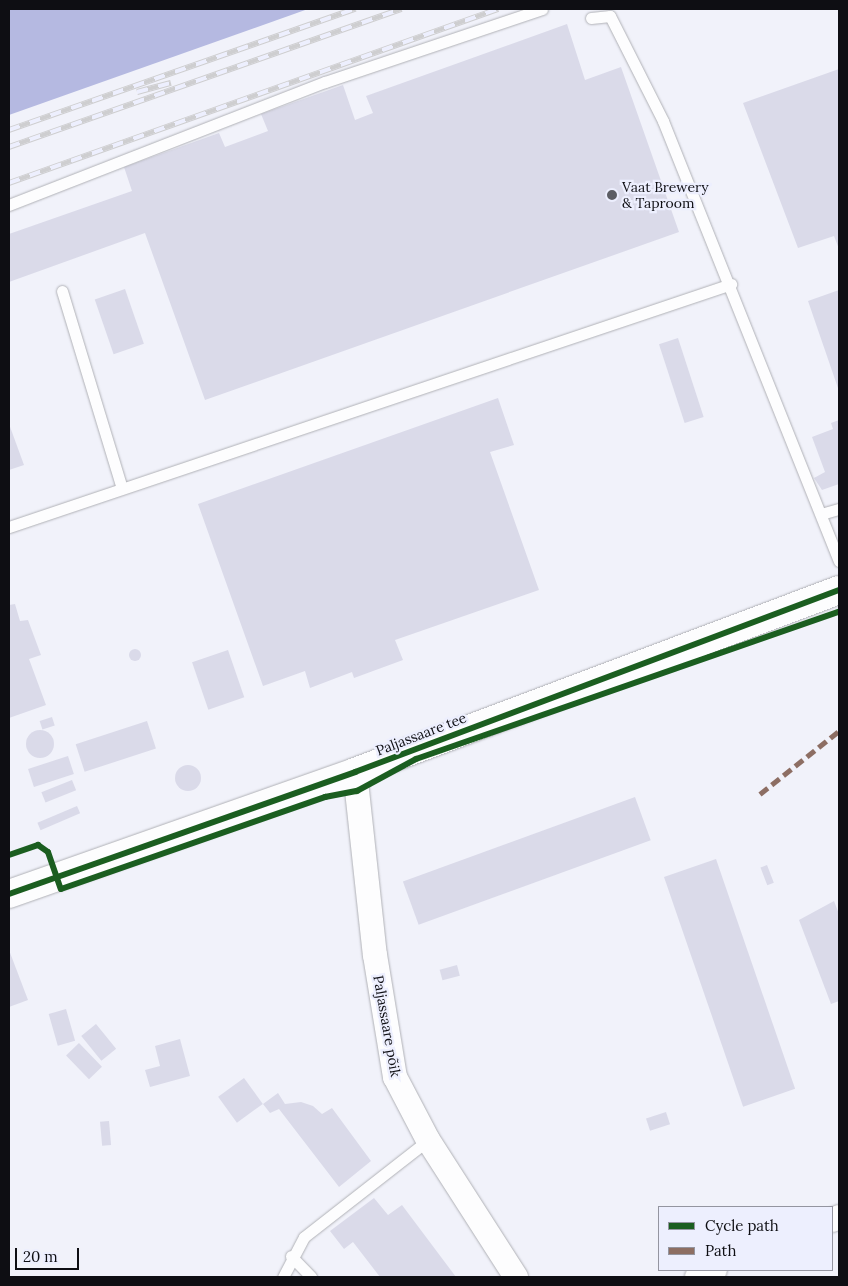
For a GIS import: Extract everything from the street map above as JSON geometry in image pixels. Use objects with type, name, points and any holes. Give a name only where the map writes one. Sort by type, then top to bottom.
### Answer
[{"type":"street","name":"Paljassaare tee","points":[[9,894],[355,772],[839,590]]},
{"type":"street","name":"Paljassaare põik","points":[[355,772],[375,955],[395,1077],[428,1140],[516,1277]]},
{"type":"street","points":[[697,1277],[712,1271]]},
{"type":"lane","points":[[9,205],[325,82],[542,9]]},
{"type":"lane","points":[[591,18],[610,16],[663,120],[731,284],[839,561]]},
{"type":"lane","points":[[9,526],[731,284]]},
{"type":"lane","points":[[62,291],[122,488]]},
{"type":"lane","points":[[821,514],[839,509]]},
{"type":"lane","points":[[283,1277],[292,1256],[304,1237],[428,1140]]},
{"type":"lane","points":[[292,1256],[311,1277]]},
{"type":"water","points":[[9,9],[308,9],[9,115]]},
{"type":"building","points":[[567,24],[585,80],[621,67],[679,232],[205,400],[145,233],[9,282],[9,234],[132,191],[124,167],[219,133],[225,147],[268,131],[261,114],[343,85],[355,120],[373,113],[366,96]]},
{"type":"building","points":[[839,69],[839,249],[834,236],[798,248],[743,103]]},
{"type":"building","points":[[125,289],[144,344],[114,354],[95,299]]},
{"type":"building","points":[[839,290],[839,391],[808,301]]},
{"type":"building","points":[[678,338],[704,417],[685,423],[659,344]]},
{"type":"building","points":[[498,398],[514,445],[490,452],[539,590],[395,640],[403,660],[354,678],[352,672],[310,688],[305,671],[263,686],[198,504]]},
{"type":"building","points":[[839,420],[839,484],[822,490],[814,478],[825,472],[812,437],[833,429],[831,423]]},
{"type":"building","points":[[9,424],[24,465],[9,470]]},
{"type":"building","points":[[15,604],[20,621],[28,620],[41,655],[29,659],[46,705],[9,718],[9,605]]},
{"type":"building","points":[[133,649],[137,649],[141,655],[137,661],[133,661],[129,657],[129,653]]},
{"type":"building","points":[[228,650],[244,697],[208,710],[192,662]]},
{"type":"building","points":[[52,717],[55,726],[42,730],[40,721]]},
{"type":"building","points":[[147,721],[156,749],[85,772],[76,744]]},
{"type":"building","points":[[40,730],[50,734],[54,744],[50,754],[40,758],[30,754],[26,744],[30,734]]},
{"type":"building","points":[[68,756],[74,774],[34,787],[28,769]]},
{"type":"building","points":[[188,765],[197,769],[201,778],[197,787],[188,791],[179,787],[175,778],[179,769]]},
{"type":"building","points":[[72,780],[76,790],[46,803],[41,792]]},
{"type":"building","points":[[635,797],[651,840],[419,925],[403,881]]},
{"type":"building","points":[[77,806],[80,813],[41,830],[37,823]]},
{"type":"building","points":[[716,859],[795,1089],[743,1107],[664,877]]},
{"type":"building","points":[[767,865],[774,883],[767,885],[760,868]]},
{"type":"building","points":[[834,901],[839,914],[839,1001],[831,1004],[799,920]]},
{"type":"building","points":[[9,950],[28,1000],[9,1007]]},
{"type":"building","points":[[457,965],[460,976],[442,980],[440,970]]},
{"type":"building","points":[[66,1009],[75,1041],[58,1046],[49,1014]]},
{"type":"building","points":[[96,1024],[116,1049],[101,1061],[81,1036]]},
{"type":"building","points":[[180,1039],[190,1076],[150,1087],[145,1070],[160,1066],[155,1046]]},
{"type":"building","points":[[79,1043],[102,1067],[89,1079],[66,1056]]},
{"type":"building","points":[[244,1078],[263,1104],[237,1123],[218,1097]]},
{"type":"building","points":[[278,1093],[285,1104],[301,1102],[313,1106],[322,1114],[332,1108],[371,1161],[339,1187],[279,1109],[270,1113],[263,1104]]},
{"type":"building","points":[[666,1112],[670,1124],[650,1131],[646,1118]]},
{"type":"building","points":[[109,1121],[111,1145],[102,1146],[100,1122]]},
{"type":"building","points":[[374,1198],[388,1215],[402,1205],[456,1277],[380,1277],[353,1242],[344,1249],[330,1231]]},
{"type":"railway","points":[[9,130],[355,9]]},
{"type":"railway","points":[[9,147],[401,9]]},
{"type":"railway","points":[[9,183],[498,9]]},
{"type":"railway","points":[[137,92],[171,83]]},
{"type":"marked path","points":[[760,794],[839,731]]},
{"type":"cycle path","points":[[9,894],[355,772],[839,590]]},
{"type":"cycle path","points":[[9,855],[38,845],[48,852],[61,889],[325,797],[357,791],[416,759],[839,612]]},
{"type":"place","name":"Vaat Brewery & Taproom","points":[[612,195]]}]
